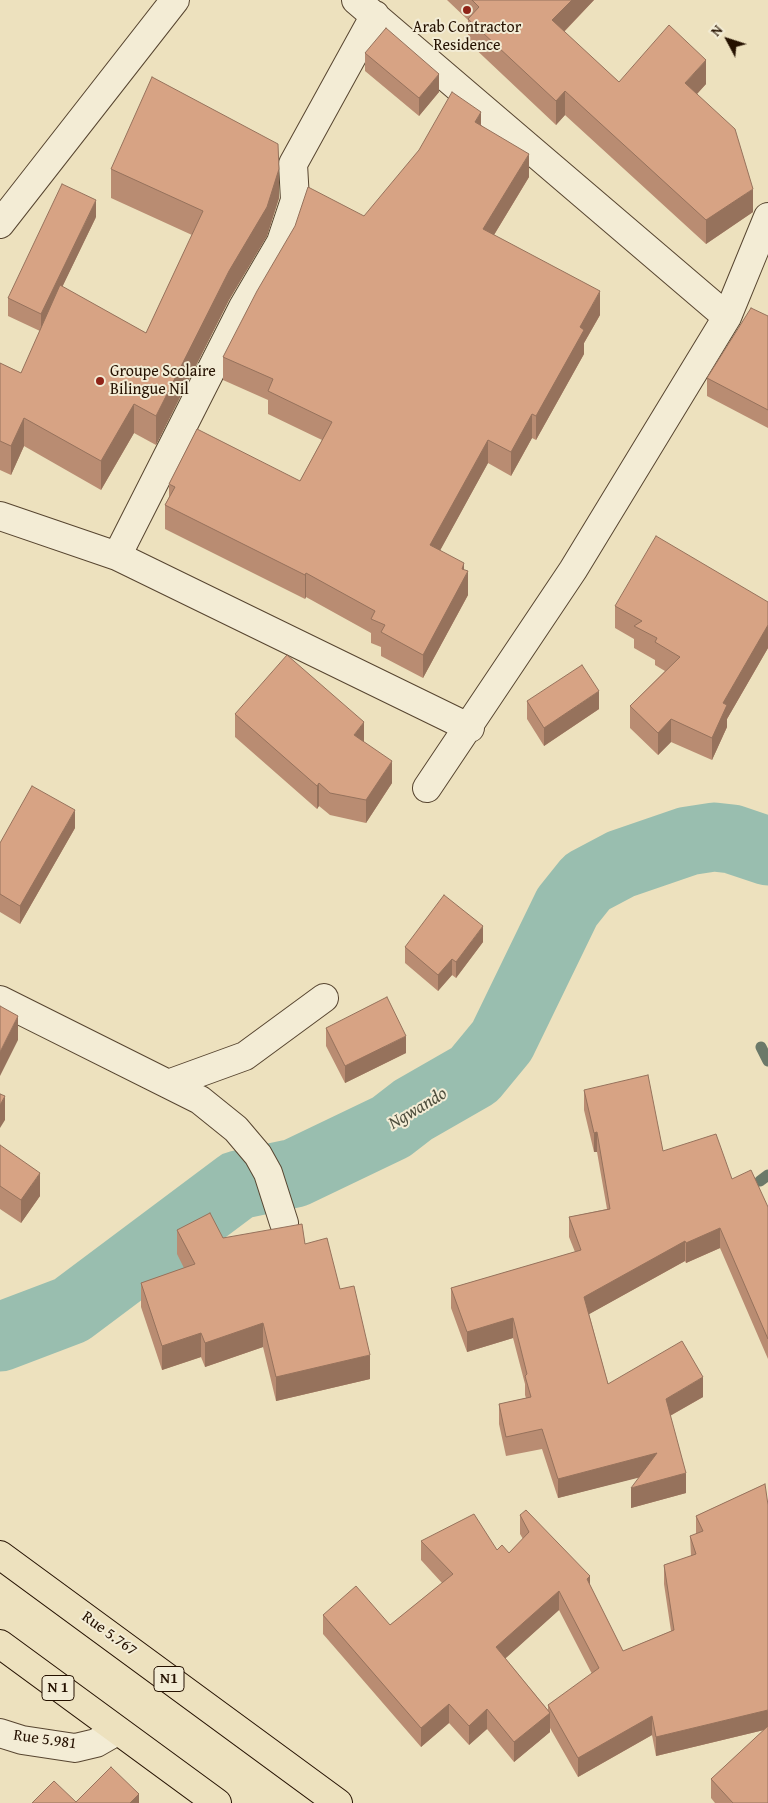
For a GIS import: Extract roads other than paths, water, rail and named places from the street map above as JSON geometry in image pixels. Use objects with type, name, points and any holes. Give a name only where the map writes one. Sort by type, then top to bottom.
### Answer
[{"type":"highway","name":"Rue 5.767","points":[[0,1555],[338,1803]]},
{"type":"highway","name":"N 1","points":[[0,1644],[217,1803]]},
{"type":"street","points":[[0,224],[175,0]]},
{"type":"street","points":[[117,556],[243,306],[281,242],[295,200],[293,164],[366,8],[727,318]]},
{"type":"street","points":[[427,788],[470,728],[573,570],[727,318],[768,217]]},
{"type":"street","points":[[0,516],[117,556],[470,728]]},
{"type":"street","points":[[168,1084],[245,1056],[324,998]]},
{"type":"street","points":[[0,1000],[200,1100],[236,1129],[258,1155],[268,1173],[284,1223]]},
{"type":"street","name":"Rue 5.981","points":[[0,1733],[22,1740],[75,1748],[96,1743],[117,1731]]},
{"type":"waterway","name":"Ngwando","points":[[0,1337],[71,1310],[238,1185],[295,1173],[391,1127],[413,1110],[474,1075],[502,1041],[567,907],[587,882],[621,864],[688,841],[714,837],[732,839],[768,851]]},
{"type":"waterway","points":[[761,1047],[768,1061]]},
{"type":"waterway","points":[[760,1181],[768,1175]]},
{"type":"place","name":"Arab Contractor Residence","points":[[467,10]]},
{"type":"place","name":"Groupe Scolaire Bilingue Nil","points":[[100,381]]}]
